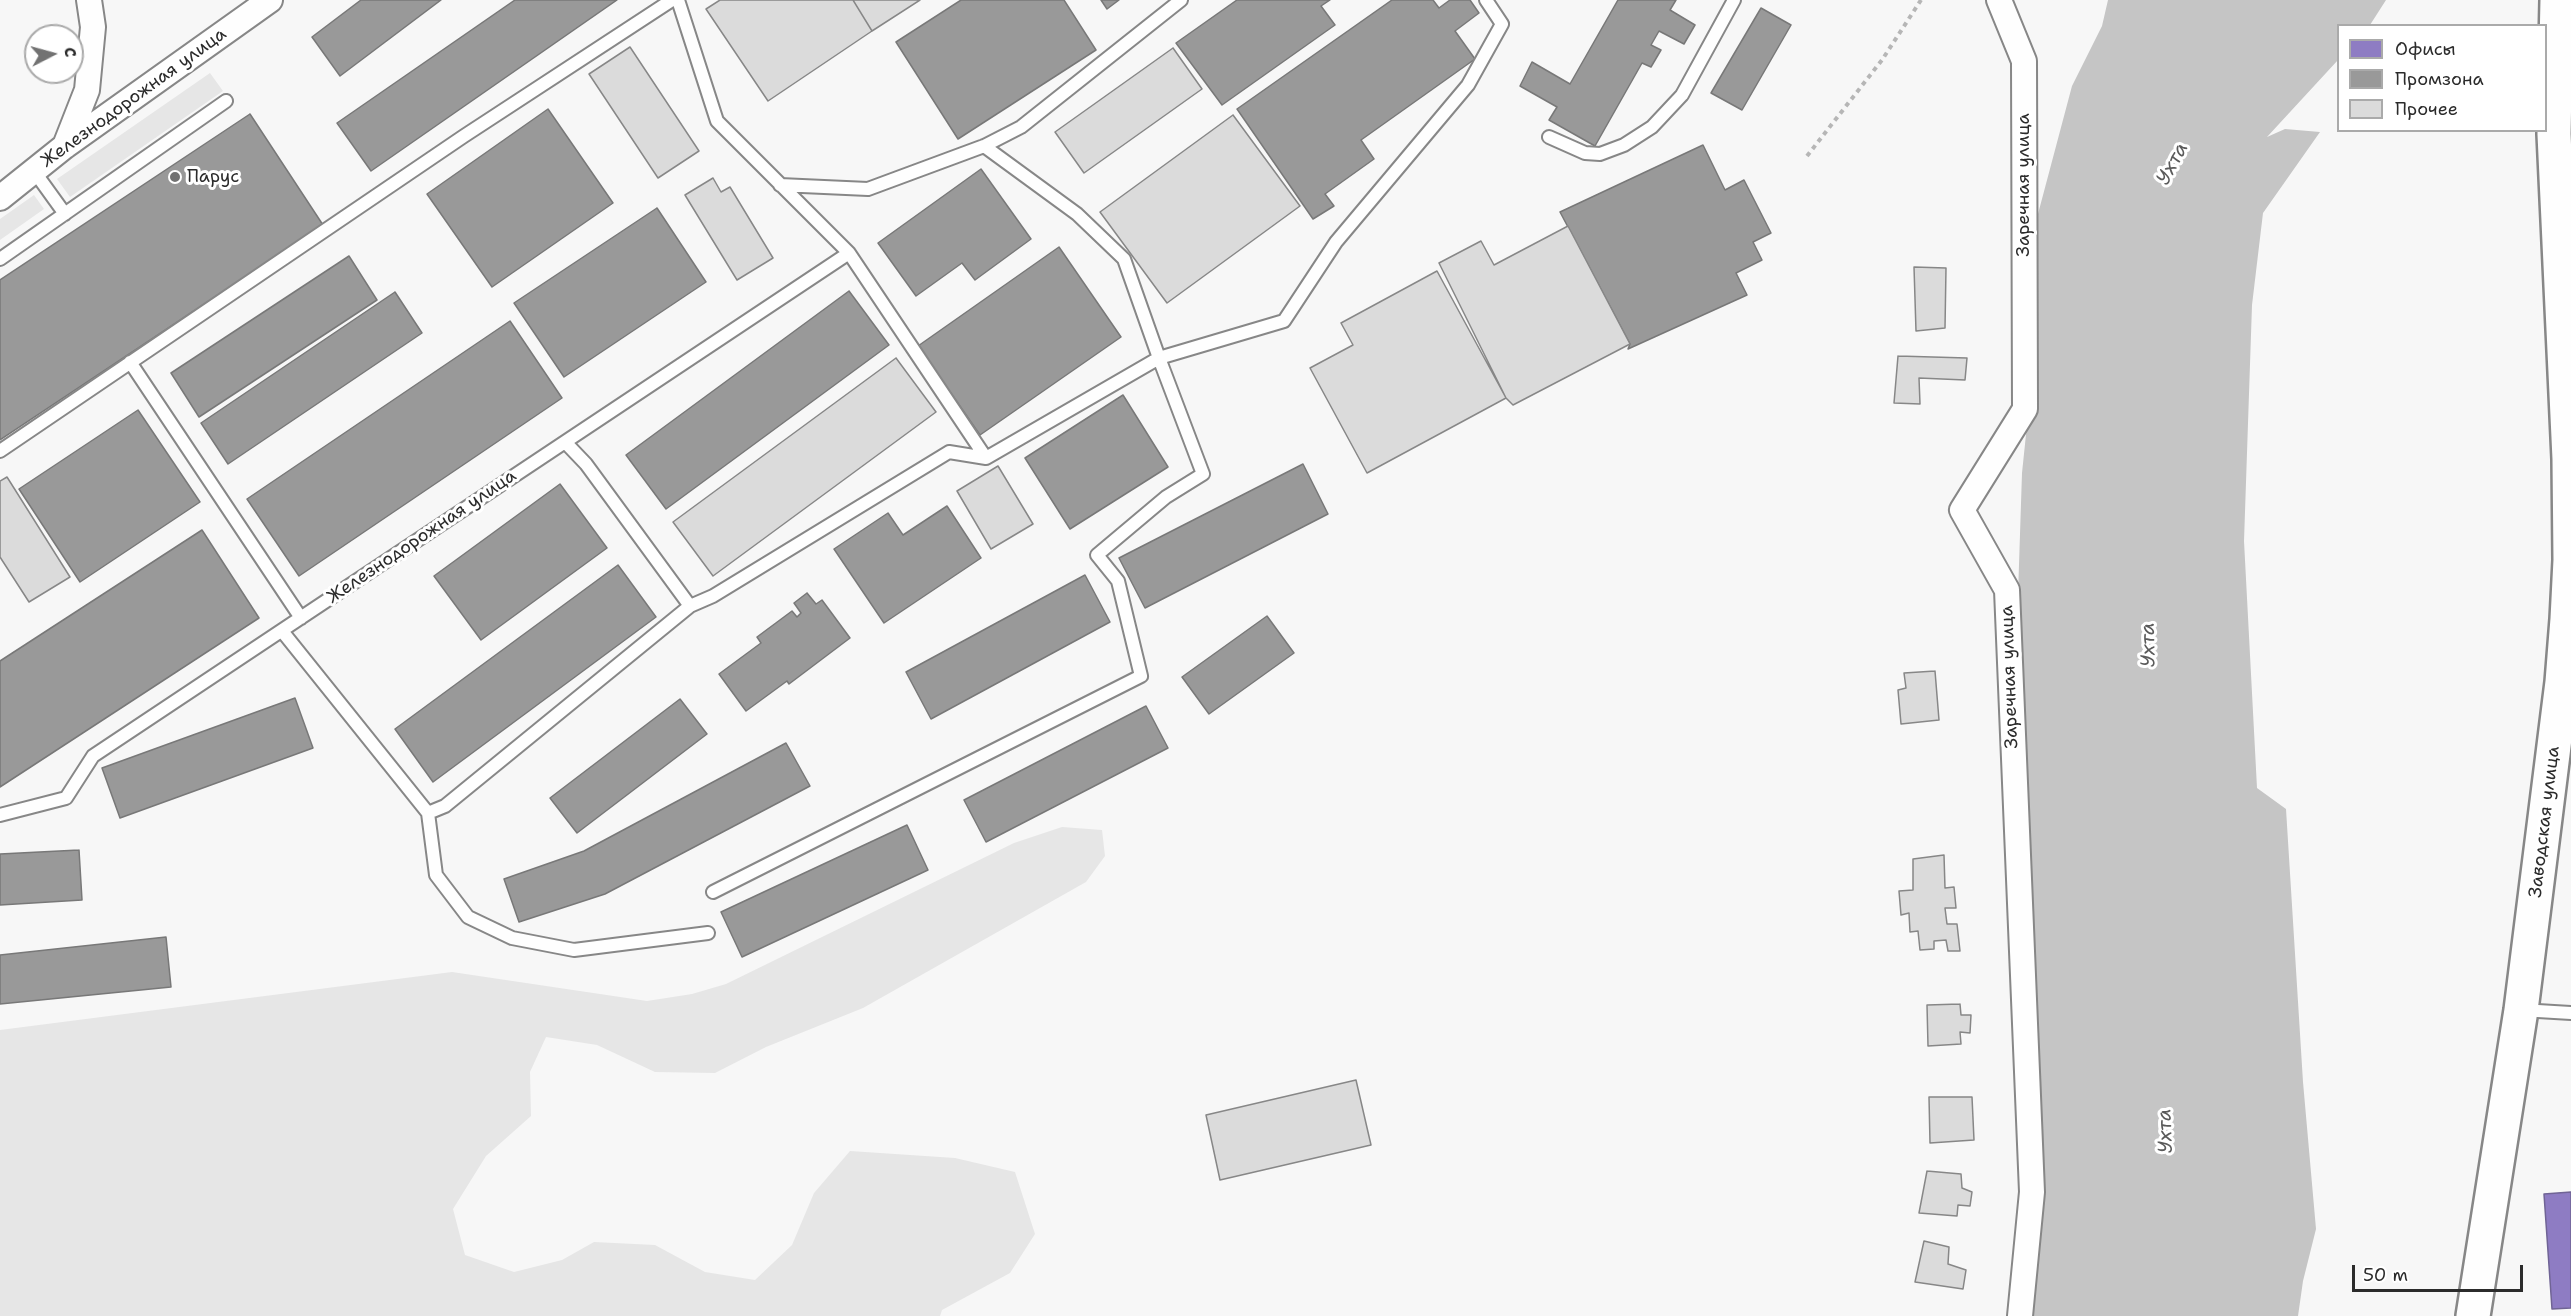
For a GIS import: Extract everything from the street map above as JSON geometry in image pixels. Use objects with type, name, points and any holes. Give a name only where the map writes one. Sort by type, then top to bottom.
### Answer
[{"type":"street","points":[[65,146],[87,90],[93,27],[89,0]]},
{"type":"street","name":"Железнодорожная улица","points":[[0,198],[65,146],[270,0]]},
{"type":"street","name":"Заречная улица","points":[[1999,0],[2024,61],[2025,409],[1962,510],[2007,590],[2032,1192],[2020,1316]]},
{"type":"street","name":"Заводская улица","points":[[2473,1316],[2521,1010],[2562,682],[2567,620],[2570,560],[2566,320],[2554,134],[2557,0]]},
{"type":"lane","points":[[0,450],[454,142],[672,0]]},
{"type":"lane","points":[[678,0],[717,121],[849,253],[986,458]]},
{"type":"lane","points":[[780,184],[868,189],[984,146],[1021,127],[1182,0]]},
{"type":"lane","points":[[428,813],[445,806],[690,606],[713,596],[949,452],[986,458],[1159,357],[1284,321],[1336,242],[1468,85],[1502,24],[1485,0]]},
{"type":"lane","points":[[1549,137],[1585,153],[1600,154],[1624,145],[1652,127],[1682,95],[1734,0]]},
{"type":"lane","points":[[0,259],[226,101]]},
{"type":"lane","points":[[713,892],[1141,676],[1118,581],[1097,555],[1166,497],[1203,474],[1124,258],[1077,214],[984,146]]},
{"type":"lane","points":[[34,171],[65,214]]},
{"type":"lane","name":"Железнодорожная улица","points":[[0,815],[66,798],[93,756],[849,253]]},
{"type":"lane","points":[[130,362],[301,618]]},
{"type":"lane","points":[[565,442],[586,464],[690,606]]},
{"type":"lane","points":[[282,631],[428,813],[436,875],[468,917],[512,938],[574,950],[708,933]]},
{"type":"lane","points":[[2521,1010],[2571,1012]]},
{"type":"path","points":[[1807,156],[1882,60],[1921,0]]},
{"type":"shaded area","points":[[210,73],[223,91],[70,197],[57,179]]},
{"type":"shaded area","points":[[34,195],[44,209],[0,240],[0,219]]},
{"type":"shaded area","points":[[1062,827],[1102,830],[1105,856],[1086,882],[863,1008],[766,1047],[715,1073],[655,1072],[597,1045],[546,1037],[530,1072],[531,1116],[486,1156],[453,1209],[465,1255],[514,1272],[562,1260],[594,1242],[655,1245],[705,1272],[755,1280],[792,1245],[814,1193],[850,1151],[955,1158],[1015,1172],[1035,1234],[1010,1273],[942,1310],[940,1316],[0,1316],[0,1030],[452,972],[647,1001],[692,994],[726,984],[1014,843]]},
{"type":"water","name":"Ухта","points":[[2108,0],[2386,0],[2371,24],[2337,24],[2337,61],[2267,137],[2285,129],[2320,132],[2263,213],[2252,305],[2244,541],[2257,788],[2286,809],[2303,1082],[2316,1229],[2303,1281],[2298,1316],[2027,1316],[2042,1194],[2040,1086],[2032,980],[2018,595],[2022,473],[2033,367],[2034,229],[2072,86],[2102,26]]},
{"type":"building: Офисы","points":[[2571,1192],[2571,1308],[2552,1309],[2544,1194]]},
{"type":"building: Промзона","points":[[361,0],[441,0],[340,76],[312,37]]},
{"type":"building: Промзона","points":[[515,0],[617,0],[371,171],[337,123]]},
{"type":"building: Промзона","points":[[961,0],[1064,0],[1096,50],[958,139],[896,42]]},
{"type":"building: Промзона","points":[[1101,0],[1119,0],[1107,9]]},
{"type":"building: Промзона","points":[[1237,0],[1330,0],[1321,6],[1335,25],[1222,105],[1176,43]]},
{"type":"building: Промзона","points":[[1392,0],[1433,0],[1439,8],[1450,0],[1470,0],[1479,13],[1455,31],[1475,59],[1361,140],[1374,159],[1325,194],[1334,206],[1313,219],[1237,109]]},
{"type":"building: Промзона","points":[[1618,0],[1676,0],[1670,10],[1695,25],[1684,44],[1659,31],[1651,45],[1661,50],[1651,67],[1642,63],[1595,146],[1549,120],[1557,107],[1520,86],[1532,62],[1570,84]]},
{"type":"building: Промзона","points":[[1761,8],[1791,25],[1742,110],[1711,93]]},
{"type":"building: Промзона","points":[[548,109],[613,203],[492,287],[427,194]]},
{"type":"building: Промзона","points":[[250,114],[323,225],[0,440],[0,280]]},
{"type":"building: Промзона","points":[[1703,145],[1725,190],[1744,180],[1771,233],[1753,242],[1762,260],[1736,273],[1747,295],[1628,349],[1630,344],[1560,212]]},
{"type":"building: Промзона","points":[[981,169],[1031,239],[975,280],[962,263],[916,296],[878,243]]},
{"type":"building: Промзона","points":[[657,208],[706,282],[564,377],[514,303]]},
{"type":"building: Промзона","points":[[1059,247],[1121,337],[980,435],[918,346]]},
{"type":"building: Промзона","points":[[349,256],[377,300],[199,417],[171,373]]},
{"type":"building: Промзона","points":[[849,291],[889,345],[666,509],[626,455]]},
{"type":"building: Промзона","points":[[395,292],[422,333],[228,464],[201,423]]},
{"type":"building: Промзона","points":[[510,321],[562,398],[299,576],[247,499]]},
{"type":"building: Промзона","points":[[1123,395],[1168,467],[1070,529],[1025,458]]},
{"type":"building: Промзона","points":[[138,410],[200,502],[80,582],[19,489]]},
{"type":"building: Промзона","points":[[1303,464],[1328,514],[1145,608],[1119,558]]},
{"type":"building: Промзона","points":[[560,484],[607,548],[481,640],[434,576]]},
{"type":"building: Промзона","points":[[947,506],[981,558],[884,623],[834,549],[888,513],[903,535]]},
{"type":"building: Промзона","points":[[202,530],[259,618],[0,787],[0,661]]},
{"type":"building: Промзона","points":[[618,565],[656,617],[433,782],[395,729]]},
{"type":"building: Промзона","points":[[1085,575],[1110,622],[931,719],[906,672]]},
{"type":"building: Промзона","points":[[807,593],[816,604],[822,600],[850,638],[789,684],[787,681],[746,711],[719,674],[761,643],[757,637],[792,611],[797,617],[801,613],[794,603]]},
{"type":"building: Промзона","points":[[1267,616],[1294,653],[1209,714],[1182,677]]},
{"type":"building: Промзона","points":[[295,698],[313,748],[120,818],[102,768]]},
{"type":"building: Промзона","points":[[680,699],[707,734],[577,833],[550,798]]},
{"type":"building: Промзона","points":[[1146,706],[1168,748],[986,842],[964,800]]},
{"type":"building: Промзона","points":[[786,743],[810,786],[605,894],[519,922],[504,879],[584,851]]},
{"type":"building: Промзона","points":[[907,825],[928,870],[742,957],[721,912]]},
{"type":"building: Промзона","points":[[79,850],[82,900],[0,905],[0,854]]},
{"type":"building: Промзона","points":[[166,937],[171,987],[0,1004],[0,955]]},
{"type":"building: Прочее","points":[[720,0],[853,0],[872,31],[768,101],[706,9]]},
{"type":"building: Прочее","points":[[853,0],[920,0],[872,31]]},
{"type":"building: Прочее","points":[[630,47],[699,151],[658,178],[589,74]]},
{"type":"building: Прочее","points":[[1173,48],[1202,89],[1084,173],[1055,132]]},
{"type":"building: Прочее","points":[[1233,115],[1300,206],[1167,303],[1100,212]]},
{"type":"building: Прочее","points":[[713,178],[721,192],[730,187],[773,258],[737,280],[685,195]]},
{"type":"building: Прочее","points":[[1568,226],[1630,344],[1513,405],[1506,398],[1439,263],[1481,241],[1494,265]]},
{"type":"building: Прочее","points":[[1914,267],[1946,268],[1945,328],[1916,331]]},
{"type":"building: Прочее","points":[[1437,271],[1506,398],[1367,473],[1310,368],[1353,345],[1341,323]]},
{"type":"building: Прочее","points":[[1898,356],[1967,358],[1965,380],[1919,378],[1920,404],[1894,403]]},
{"type":"building: Прочее","points":[[896,358],[936,412],[713,576],[673,522]]},
{"type":"building: Прочее","points":[[998,466],[1033,524],[991,549],[957,491]]},
{"type":"building: Прочее","points":[[7,477],[70,577],[29,602],[0,557],[0,481]]},
{"type":"building: Прочее","points":[[1935,671],[1939,720],[1901,724],[1898,690],[1906,688],[1904,673]]},
{"type":"building: Прочее","points":[[1944,855],[1945,888],[1954,887],[1956,908],[1945,908],[1947,924],[1957,924],[1960,951],[1948,951],[1946,940],[1934,941],[1934,949],[1920,950],[1918,931],[1910,932],[1909,913],[1901,915],[1899,891],[1913,890],[1913,859]]},
{"type":"building: Прочее","points":[[1960,1004],[1961,1015],[1971,1015],[1970,1033],[1960,1032],[1961,1044],[1928,1046],[1927,1005]]},
{"type":"building: Прочее","points":[[1356,1080],[1371,1145],[1220,1180],[1206,1115]]},
{"type":"building: Прочее","points":[[1929,1097],[1972,1097],[1974,1140],[1930,1143]]},
{"type":"building: Прочее","points":[[1927,1171],[1961,1174],[1962,1188],[1972,1192],[1970,1206],[1958,1205],[1957,1216],[1919,1213]]},
{"type":"building: Прочее","points":[[1924,1241],[1949,1247],[1948,1264],[1966,1270],[1963,1289],[1915,1282]]},
{"type":"place","name":"Парус","points":[[175,177]]}]
